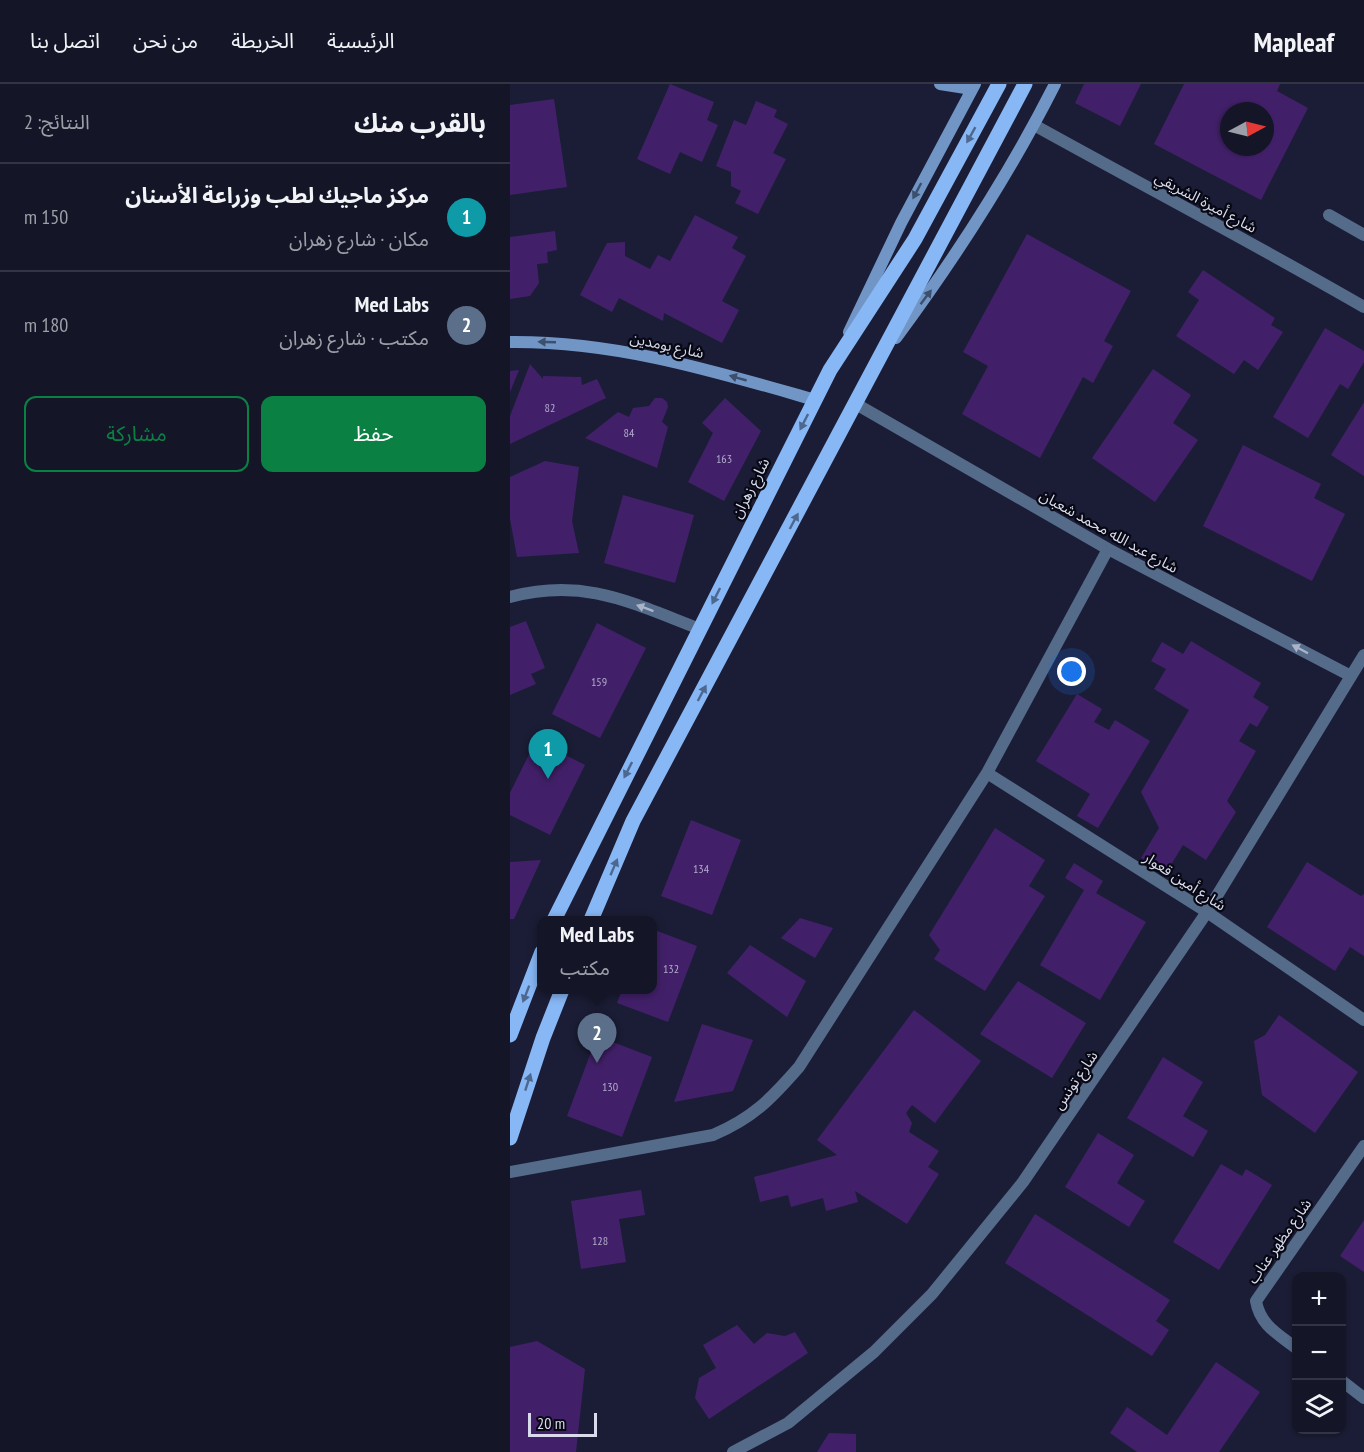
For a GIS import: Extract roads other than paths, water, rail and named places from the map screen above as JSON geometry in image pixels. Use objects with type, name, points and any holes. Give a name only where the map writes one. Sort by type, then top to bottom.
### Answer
[{"type":"main road","points":[[830,370],[901,223],[973,86],[940,84]]},
{"type":"main road","name":"شارع زهران","points":[[556,916],[814,400],[830,370],[915,239],[999,84]]},
{"type":"main road","points":[[593,916],[633,821],[1025,84]]},
{"type":"main road","points":[[879,360],[937,283],[1034,125],[1055,84]]},
{"type":"main road","name":"شارع بومدين","points":[[510,342],[585,345],[658,357],[814,400]]},
{"type":"main road","points":[[510,1035],[537,965]]},
{"type":"main road","points":[[510,1138],[543,1038],[560,994]]},
{"type":"street","name":"شارع أميرة الشريقي","points":[[1034,125],[1189,211],[1266,250],[1364,307]]},
{"type":"street","points":[[1329,215],[1364,235]]},
{"type":"street","name":"شارع عبد الله محمد شعبان","points":[[856,404],[1108,549],[1352,676]]},
{"type":"street","points":[[510,1172],[713,1135],[741,1123],[765,1105],[799,1068],[987,773],[1108,549]]},
{"type":"street","points":[[510,597],[548,590],[589,591],[700,629]]},
{"type":"street","name":"شارع تونس","points":[[733,1452],[788,1423],[874,1352],[932,1294],[1023,1182],[1207,912],[1364,655]]},
{"type":"street","name":"شارع أمين قعوار","points":[[987,773],[1207,912],[1364,1020]]},
{"type":"street","name":"شارع مظهر عناب","points":[[1292,1345],[1263,1323],[1258,1315],[1256,1301],[1364,1146]]},
{"type":"street","points":[[1346,1385],[1364,1398]]},
{"type":"place","name":"مركز ماجيك لطب وزراعة الأسنان","points":[[548,779]]},
{"type":"place","name":"Med Labs","points":[[597,1063]]}]
